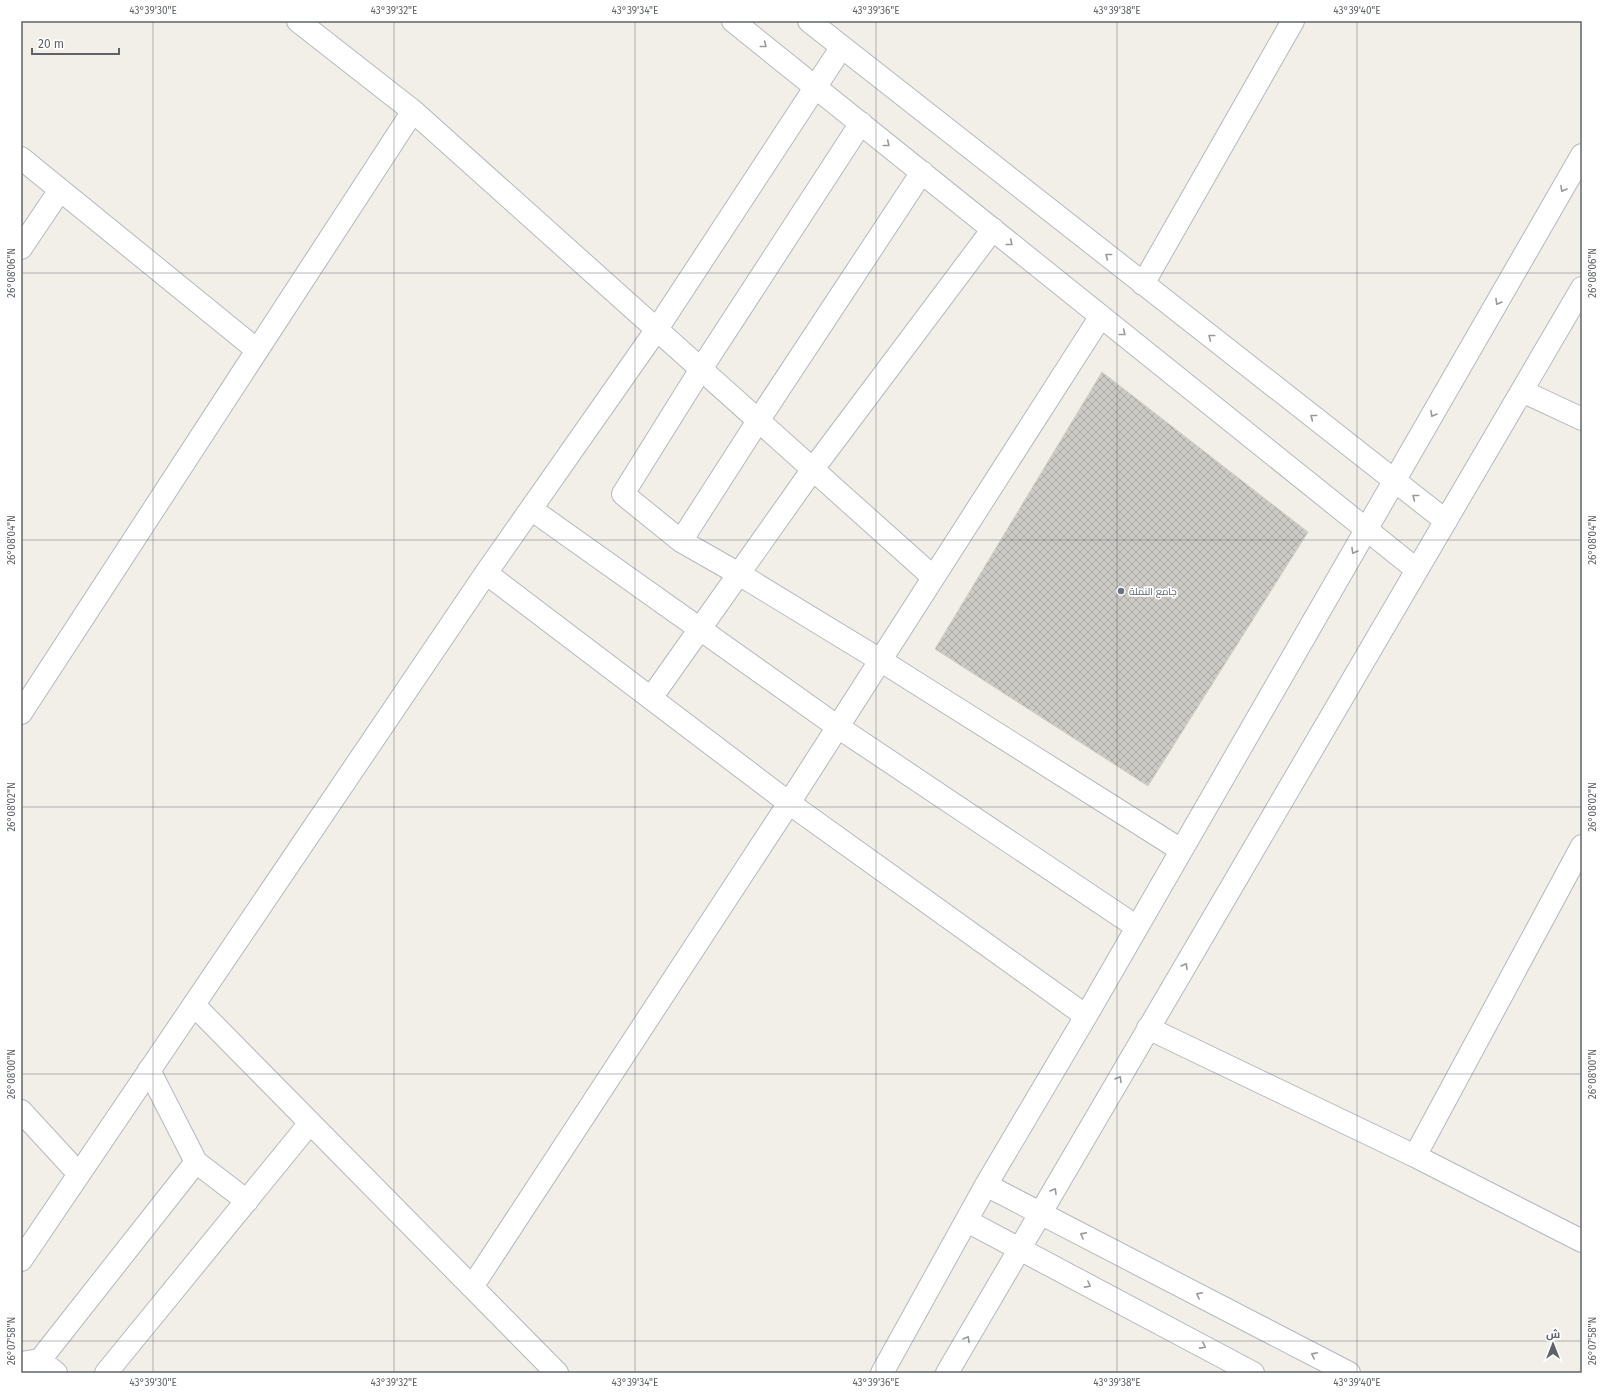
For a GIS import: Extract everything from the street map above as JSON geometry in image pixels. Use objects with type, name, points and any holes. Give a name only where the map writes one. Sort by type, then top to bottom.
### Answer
[{"type":"street","points":[[298,21],[413,111],[933,577]]},
{"type":"street","points":[[733,21],[1417,570]]},
{"type":"street","points":[[808,21],[1446,521]]},
{"type":"street","points":[[1143,284],[1293,21]]},
{"type":"street","points":[[21,1260],[486,572],[657,329],[815,86],[842,48]]},
{"type":"street","points":[[21,713],[413,111]]},
{"type":"street","points":[[861,123],[700,369],[623,494],[682,541],[880,660],[1181,850]]},
{"type":"street","points":[[882,1373],[986,1185],[1137,928],[1582,156]]},
{"type":"street","points":[[21,158],[258,350]]},
{"type":"street","points":[[682,541],[758,421],[922,172]]},
{"type":"street","points":[[21,248],[60,190]]},
{"type":"street","points":[[651,698],[813,469],[993,229]]},
{"type":"street","points":[[947,1373],[1582,288]]},
{"type":"street","points":[[472,1287],[789,803],[1101,316]]},
{"type":"street","points":[[1522,391],[1582,419]]},
{"type":"street","points":[[531,509],[838,727],[1137,928]]},
{"type":"street","points":[[486,572],[789,803],[1086,1016]]},
{"type":"street","points":[[1415,1156],[1582,846]]},
{"type":"street","points":[[194,1005],[557,1373]]},
{"type":"street","points":[[1148,1028],[1415,1156],[1582,1241]]},
{"type":"street","points":[[150,1070],[196,1162],[247,1201]]},
{"type":"street","points":[[21,1111],[79,1174]]},
{"type":"street","points":[[106,1373],[310,1123]]},
{"type":"street","points":[[39,1365],[196,1162]]},
{"type":"street","points":[[986,1185],[1349,1373]]},
{"type":"street","points":[[967,1221],[1240,1370]]},
{"type":"building","name":"جامع النملة","points":[[1102,372],[1308,532],[1148,786],[935,649]]},
{"type":"place","name":"جامع النملة","points":[[1121,591]]}]
